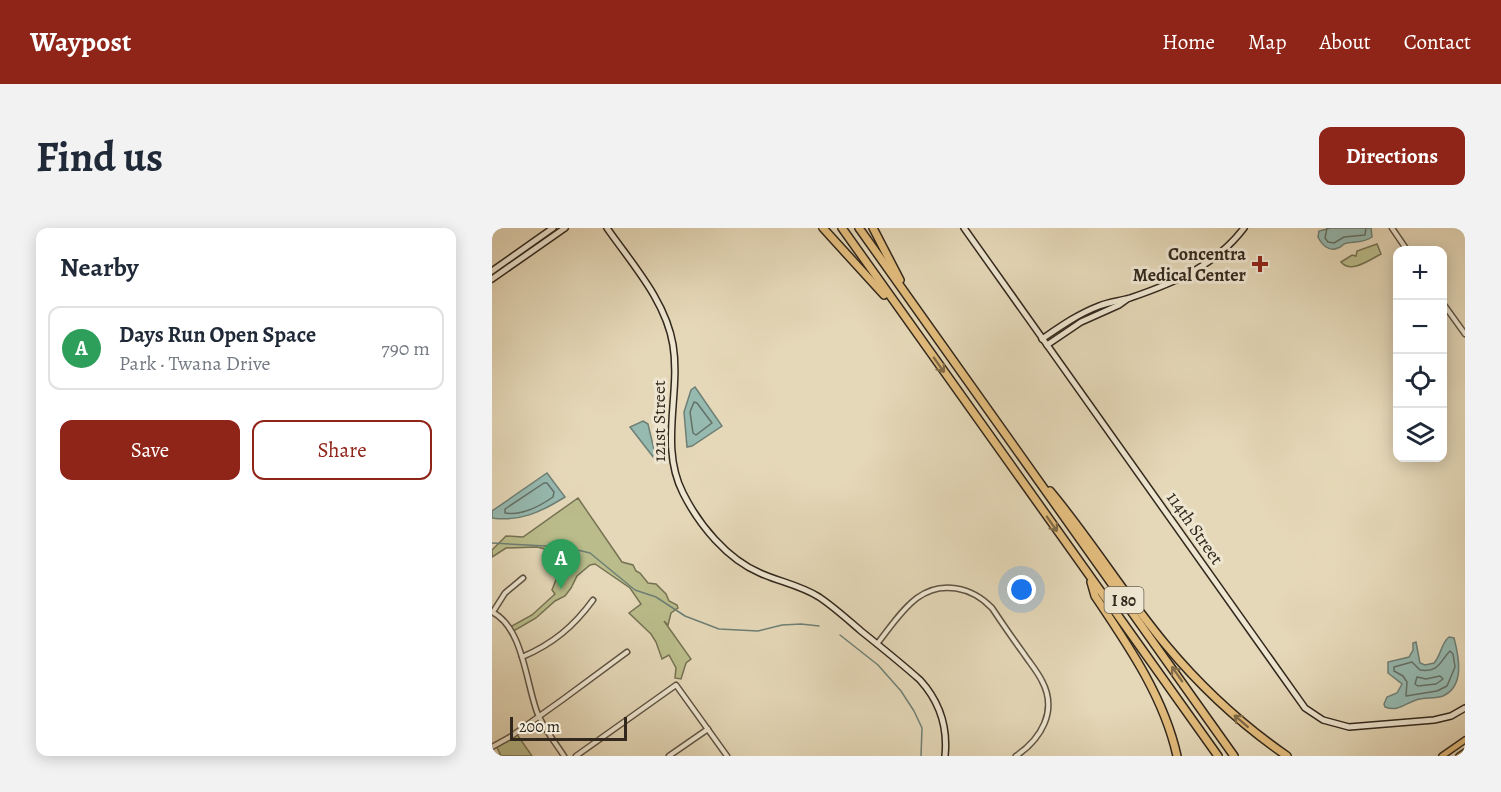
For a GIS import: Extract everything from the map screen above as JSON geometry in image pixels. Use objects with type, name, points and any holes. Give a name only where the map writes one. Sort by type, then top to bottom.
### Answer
[{"type":"highway","points":[[823,228],[905,317]]},
{"type":"highway","name":"I 80","points":[[842,228],[1218,756]]},
{"type":"highway","name":"I 80","points":[[859,228],[1234,756]]},
{"type":"highway","points":[[873,228],[915,308]]},
{"type":"highway","points":[[1012,446],[1053,494],[1171,651],[1227,709],[1287,756]]},
{"type":"highway","points":[[1089,577],[1095,596],[1154,691],[1165,716],[1177,756]]},
{"type":"main road","points":[[1442,756],[1465,740]]},
{"type":"main road","points":[[1459,756],[1465,752]]},
{"type":"street","points":[[492,271],[553,228]]},
{"type":"street","points":[[492,279],[565,228]]},
{"type":"street","name":"121st Street","points":[[607,228],[654,296],[668,325],[674,357],[671,434],[673,467],[689,503],[717,541],[733,557],[761,574],[811,592],[829,604],[920,680],[932,695],[941,712],[945,728],[945,756]]},
{"type":"street","name":"114th Street","points":[[964,228],[1305,708],[1323,720],[1349,727],[1443,719],[1465,708]]},
{"type":"street","points":[[1047,345],[1081,322],[1127,299],[1194,272],[1223,250],[1244,228]]},
{"type":"street","points":[[1392,228],[1404,246]]},
{"type":"street","points":[[1042,339],[1067,321],[1086,312],[1111,301],[1127,299]]},
{"type":"street","points":[[1447,308],[1464,331]]},
{"type":"street","points":[[523,578],[505,593],[492,612],[501,618],[508,628],[522,657],[539,717],[564,756]]},
{"type":"street","points":[[877,644],[912,602],[930,591],[950,587],[964,589],[977,595],[992,608],[1042,681],[1047,693],[1048,708],[1044,727],[1035,741],[1016,756]]},
{"type":"street","points":[[522,657],[555,640],[574,623],[593,600]]},
{"type":"street","points":[[492,747],[539,717],[627,652]]},
{"type":"street","points":[[576,756],[676,685],[727,756]]},
{"type":"street","points":[[669,756],[708,729]]},
{"type":"green space","points":[[1377,244],[1381,254],[1366,262],[1350,267],[1341,262],[1352,255],[1356,256],[1357,251]]},
{"type":"green space","points":[[578,498],[622,562],[633,565],[648,583],[656,584],[666,594],[669,601],[677,605],[678,608],[671,613],[668,625],[664,621],[691,659],[686,663],[681,679],[675,678],[676,668],[669,655],[662,659],[651,634],[629,613],[641,604],[630,588],[595,564],[590,565],[577,576],[565,596],[555,601],[536,618],[512,632],[510,627],[532,615],[555,594],[552,590],[559,572],[549,550],[537,547],[506,548],[492,557],[492,550],[506,536],[523,537]]},
{"type":"green space","points":[[516,733],[532,756],[501,756],[496,745]]},
{"type":"water","points":[[1331,228],[1371,228],[1372,237],[1363,241],[1345,243],[1332,249],[1324,245],[1318,237],[1319,231]]},
{"type":"water","points":[[695,387],[722,426],[687,447],[684,412],[691,390]]},
{"type":"water","points":[[643,421],[648,424],[654,458],[630,427]]},
{"type":"water","points":[[547,473],[565,497],[530,515],[512,519],[492,518],[492,511]]},
{"type":"water","points":[[1449,637],[1454,638],[1459,662],[1455,685],[1450,691],[1443,696],[1419,699],[1397,708],[1385,707],[1387,697],[1397,693],[1402,684],[1388,673],[1388,662],[1409,657],[1413,650],[1413,643],[1416,642],[1420,663],[1425,665],[1434,663]]},
{"type":"waterway","points":[[492,543],[565,547],[590,553],[635,590],[656,597],[685,616],[719,629],[758,631],[782,625],[819,626]]},
{"type":"waterway","points":[[840,635],[878,665],[901,691],[922,728],[921,756]]},
{"type":"place","name":"Concentra Medical Center","points":[[1260,264]]},
{"type":"place","name":"Days Run Open Space","points":[[561,589]]}]
